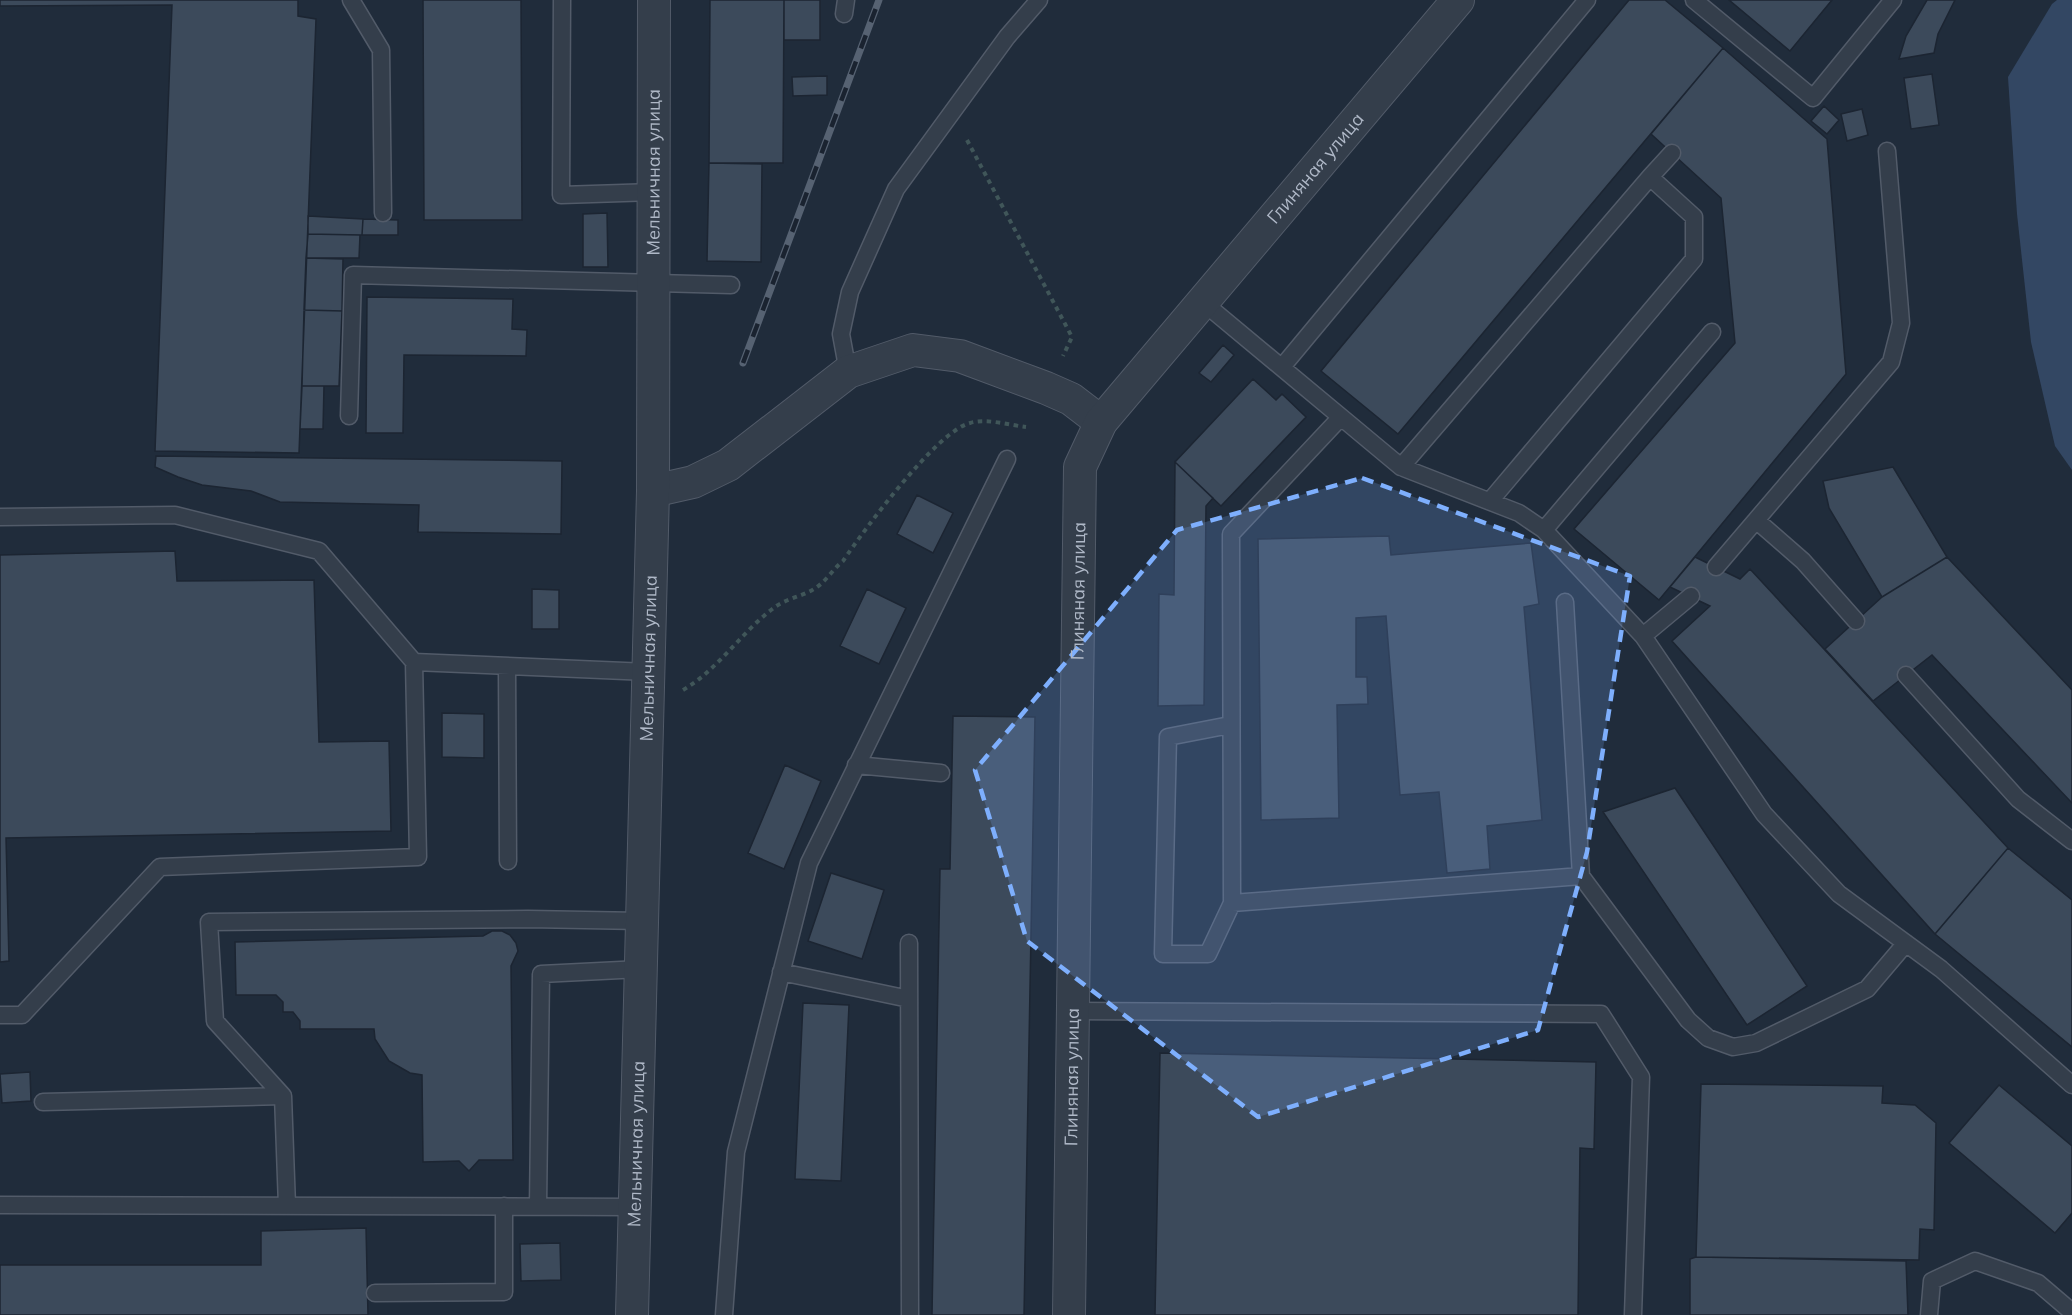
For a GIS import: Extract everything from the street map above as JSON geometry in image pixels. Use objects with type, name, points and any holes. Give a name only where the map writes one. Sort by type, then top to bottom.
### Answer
[{"type":"street","name":"Мельничная улица","points":[[632,1315],[653,491],[654,0]]},
{"type":"street","name":"Глиняная улица","points":[[1069,1315],[1080,467],[1101,422],[1458,0]]},
{"type":"street","points":[[653,491],[693,482],[728,465],[848,372],[913,350],[960,356],[1046,388],[1071,399],[1101,422]]},
{"type":"lane","points":[[351,0],[381,50],[382,213]]},
{"type":"lane","points":[[562,0],[561,195],[654,192]]},
{"type":"lane","points":[[848,372],[841,334],[850,292],[896,189],[1038,0]]},
{"type":"lane","points":[[1282,367],[1587,0]]},
{"type":"lane","points":[[1694,0],[1812,98],[1893,0]]},
{"type":"lane","points":[[1716,567],[1891,362],[1901,324],[1887,151]]},
{"type":"lane","points":[[1401,467],[1672,153]]},
{"type":"lane","points":[[1490,501],[1694,259],[1694,217],[1650,177]]},
{"type":"lane","points":[[349,416],[353,275],[731,285]]},
{"type":"lane","points":[[1204,303],[1401,467],[1519,513],[1544,530],[1643,636],[1764,814],[1839,894],[1941,969],[2072,1084]]},
{"type":"lane","points":[[1544,530],[1712,332]]},
{"type":"lane","points":[[1230,725],[1168,737],[1163,954],[1208,954],[1232,903],[1231,534],[1341,417]]},
{"type":"lane","points":[[724,1315],[736,1152],[809,863],[1007,459]]},
{"type":"lane","points":[[0,517],[176,515],[319,551],[414,662],[418,857],[160,867],[22,1014],[0,1015]]},
{"type":"lane","points":[[1756,520],[1803,561],[1856,621]]},
{"type":"lane","points":[[1643,636],[1691,596]]},
{"type":"lane","points":[[1565,602],[1581,876],[1688,1020],[1708,1038],[1732,1047],[1756,1042],[1867,989],[1906,943]]},
{"type":"lane","points":[[414,662],[648,672]]},
{"type":"lane","points":[[507,667],[508,861]]},
{"type":"lane","points":[[1906,675],[2018,799],[2072,841]]},
{"type":"lane","points":[[856,765],[941,773]]},
{"type":"lane","points":[[1232,903],[1581,876]]},
{"type":"lane","points":[[287,1206],[283,1096],[215,1021],[209,922],[528,919],[642,921]]},
{"type":"lane","points":[[909,943],[910,1315]]},
{"type":"lane","points":[[538,1206],[541,974],[641,969]]},
{"type":"lane","points":[[781,972],[909,999]]},
{"type":"lane","points":[[1073,1011],[1602,1014],[1641,1077],[1633,1315]]},
{"type":"lane","points":[[43,1102],[283,1096]]},
{"type":"lane","points":[[0,1205],[635,1207]]},
{"type":"lane","points":[[375,1293],[504,1293],[504,1206]]},
{"type":"lane","points":[[1929,1315],[1932,1281],[1975,1261],[2038,1283],[2072,1312]]},
{"type":"path","points":[[952,113],[1072,337],[1007,459]]},
{"type":"path","points":[[647,704],[674,695],[705,677],[743,634],[777,605],[818,587],[832,569],[843,561],[908,475],[958,426],[973,422],[1026,427]]},
{"type":"highlighted area","points":[[1362,478],[1630,576],[1587,852],[1538,1030],[1258,1117],[1027,941],[975,770],[1177,530]]},
{"type":"water","points":[[2057,0],[2072,0],[2072,470],[2055,446],[2031,342],[2017,214],[2008,77],[2052,4]]},
{"type":"building","points":[[0,0],[298,0],[298,16],[316,19],[299,453],[155,451],[172,5],[0,6]]},
{"type":"building","points":[[423,0],[521,0],[522,220],[424,220]]},
{"type":"building","points":[[710,0],[784,0],[783,163],[709,163]]},
{"type":"building","points":[[784,0],[820,0],[820,40],[784,40]]},
{"type":"building","points":[[1629,0],[1665,0],[1723,48],[1398,434],[1321,371]]},
{"type":"building","points":[[1729,0],[1832,0],[1790,51]]},
{"type":"building","points":[[1927,0],[1955,0],[1938,34],[1934,53],[1899,59],[1906,36]]},
{"type":"building","points":[[1723,48],[1827,139],[1846,374],[1659,600],[1574,529],[1735,343],[1721,198],[1651,134]]},
{"type":"building","points":[[1932,74],[1939,125],[1911,129],[1904,78]]},
{"type":"building","points":[[827,76],[827,95],[793,96],[792,77]]},
{"type":"building","points":[[1824,106],[1839,120],[1827,134],[1811,121]]},
{"type":"building","points":[[1862,109],[1868,135],[1847,141],[1841,114]]},
{"type":"building","points":[[709,163],[762,164],[761,262],[707,261]]},
{"type":"building","points":[[607,213],[608,267],[583,267],[583,214]]},
{"type":"building","points":[[308,216],[363,219],[362,235],[308,234]]},
{"type":"building","points":[[363,219],[398,220],[398,235],[362,235]]},
{"type":"building","points":[[308,234],[360,235],[359,258],[306,258]]},
{"type":"building","points":[[306,258],[343,259],[342,311],[304,310]]},
{"type":"building","points":[[367,297],[513,299],[512,329],[527,330],[526,356],[404,355],[403,433],[366,433]]},
{"type":"building","points":[[304,310],[342,311],[339,386],[302,386]]},
{"type":"building","points":[[1223,345],[1234,355],[1211,382],[1199,373]]},
{"type":"building","points":[[1253,379],[1276,400],[1282,394],[1306,417],[1221,506],[1175,462]]},
{"type":"building","points":[[302,386],[324,386],[323,429],[300,429]]},
{"type":"building","points":[[156,456],[562,461],[561,534],[418,532],[419,505],[280,502],[251,491],[202,485],[178,477],[155,467]]},
{"type":"building","points":[[1175,462],[1213,498],[1206,506],[1204,705],[1158,706],[1159,594],[1174,595]]},
{"type":"building","points":[[1893,467],[1947,557],[1882,597],[1829,508],[1823,481]]},
{"type":"building","points":[[917,495],[953,513],[933,553],[897,534]]},
{"type":"building","points":[[1389,536],[1391,555],[1531,543],[1539,604],[1524,607],[1542,820],[1487,826],[1490,869],[1447,873],[1439,792],[1400,795],[1386,616],[1356,618],[1356,677],[1367,677],[1368,704],[1337,705],[1339,818],[1261,820],[1258,539]]},
{"type":"building","points":[[175,551],[177,581],[314,580],[319,742],[389,741],[391,831],[6,838],[9,961],[0,962],[0,555]]},
{"type":"building","points":[[1695,557],[1740,579],[1750,569],[2008,848],[1935,934],[1672,641],[1710,606],[1670,587]]},
{"type":"building","points":[[1947,557],[2072,690],[2072,803],[1932,655],[1873,701],[1825,649],[1882,597]]},
{"type":"building","points":[[532,589],[559,590],[559,629],[532,629]]},
{"type":"building","points":[[867,589],[906,608],[879,664],[840,646]]},
{"type":"building","points":[[442,713],[484,714],[484,758],[442,757]]},
{"type":"building","points":[[953,716],[1035,717],[1024,1315],[932,1315],[940,869],[950,869]]},
{"type":"building","points":[[785,765],[821,781],[784,869],[748,853]]},
{"type":"building","points":[[1675,788],[1807,986],[1747,1025],[1603,812]]},
{"type":"building","points":[[2008,848],[2072,900],[2072,1047],[1935,934]]},
{"type":"building","points":[[831,873],[884,890],[862,959],[808,941]]},
{"type":"building","points":[[492,931],[502,931],[510,935],[518,951],[511,966],[513,1160],[479,1160],[469,1171],[459,1161],[423,1162],[422,1075],[410,1073],[389,1061],[375,1039],[374,1029],[300,1029],[300,1021],[293,1012],[283,1012],[283,1002],[276,995],[236,995],[235,942],[483,936]]},
{"type":"building","points":[[803,1003],[849,1005],[841,1181],[795,1179]]},
{"type":"building","points":[[1160,1053],[1596,1062],[1594,1149],[1580,1148],[1578,1315],[1155,1315]]},
{"type":"building","points":[[30,1072],[31,1101],[2,1103],[0,1074]]},
{"type":"building","points":[[1701,1084],[1883,1086],[1882,1103],[1915,1105],[1936,1123],[1934,1230],[1920,1229],[1919,1260],[1696,1257]]},
{"type":"building","points":[[1999,1085],[2072,1146],[2072,1213],[2055,1233],[1949,1143]]},
{"type":"building","points":[[366,1228],[368,1315],[0,1315],[0,1265],[261,1265],[261,1231]]},
{"type":"building","points":[[560,1243],[561,1280],[521,1281],[520,1244]]},
{"type":"building","points":[[1696,1257],[1906,1261],[1908,1315],[1690,1315],[1690,1259]]},
{"type":"railway","points":[[743,363],[879,0]]}]
